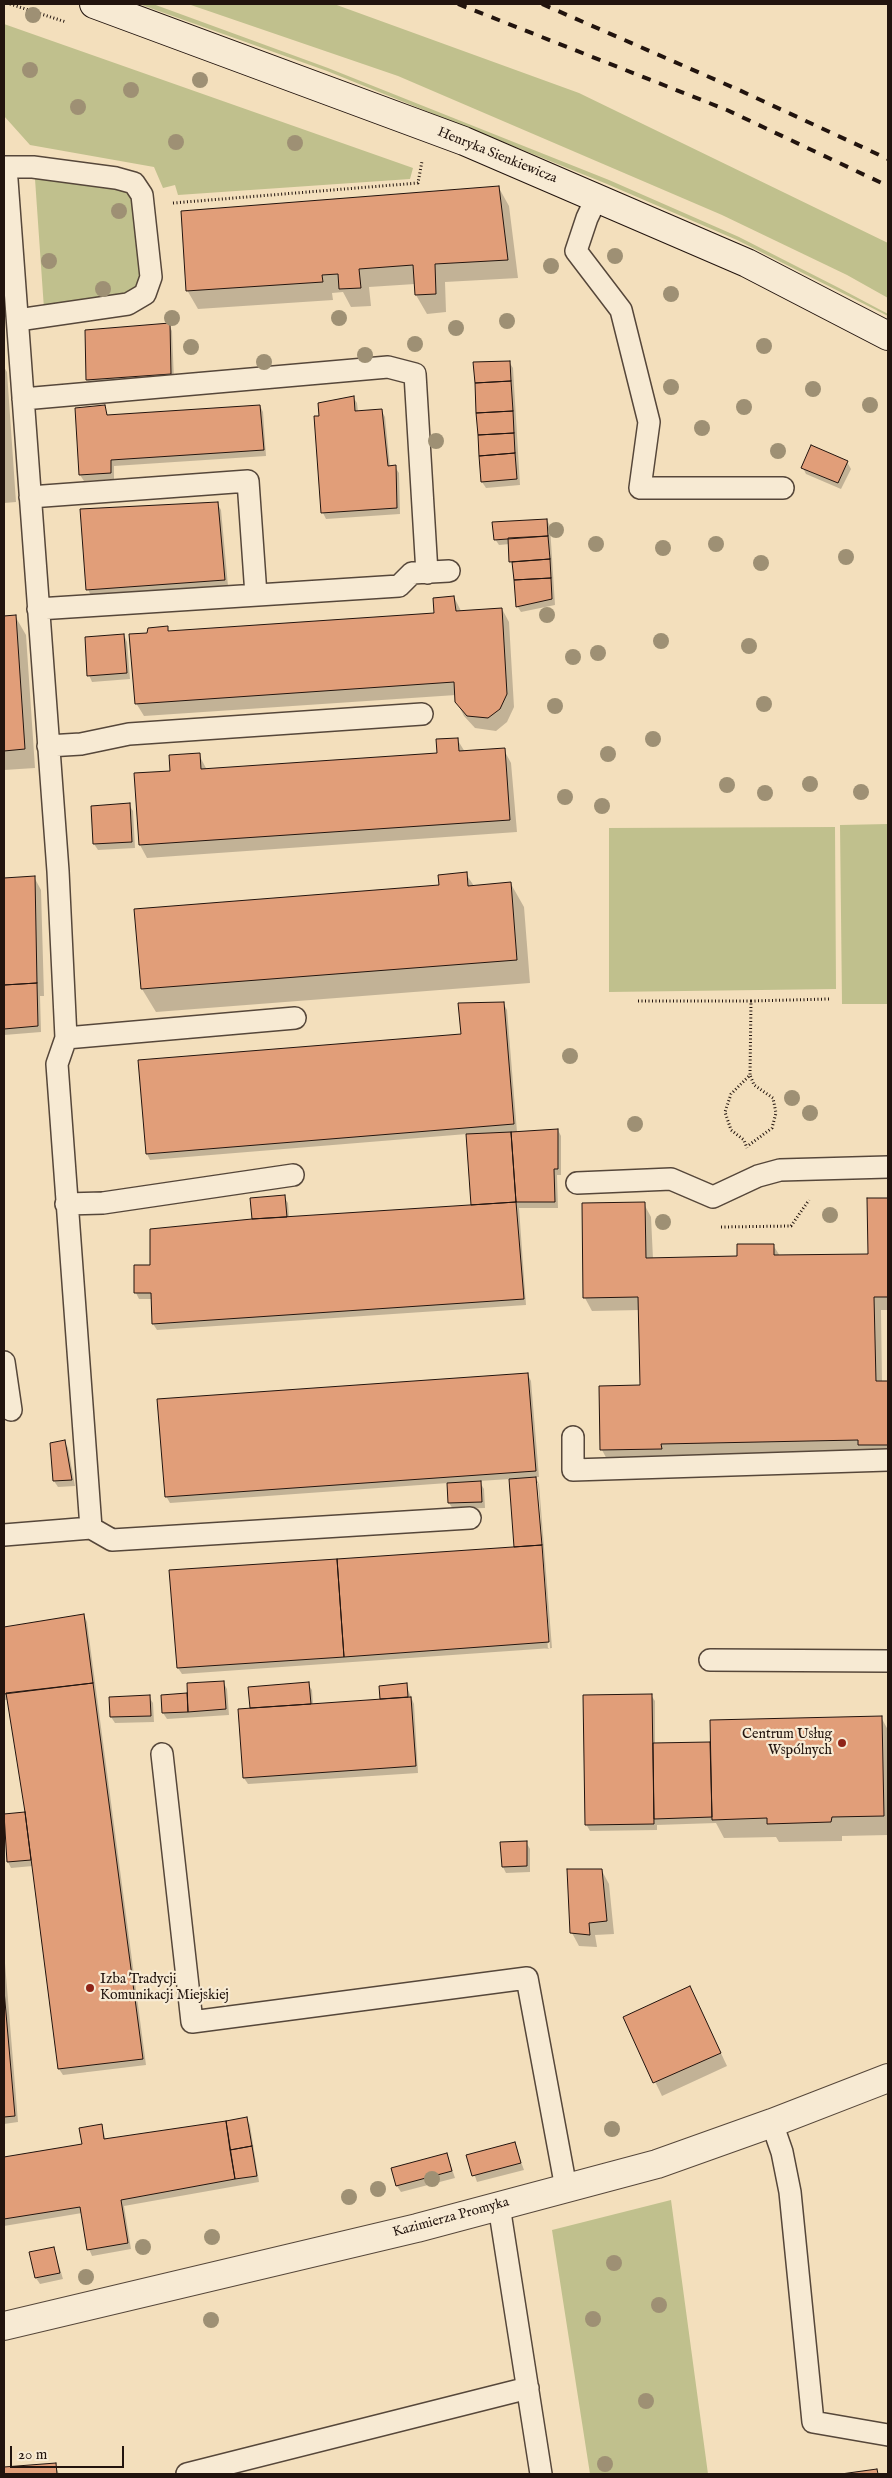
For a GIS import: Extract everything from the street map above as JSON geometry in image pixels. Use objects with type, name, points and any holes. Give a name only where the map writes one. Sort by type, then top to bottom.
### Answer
[{"type":"street","name":"Henryka Sienkiewicza","points":[[94,4],[464,141],[747,263],[888,336]]},
{"type":"street","name":"Kazimierza Promyka","points":[[4,2326],[417,2228],[657,2164],[772,2123],[888,2078]]},
{"type":"lane","points":[[4,167],[42,168],[116,178],[134,183],[142,195],[151,277],[145,294],[128,304],[18,320]]},
{"type":"lane","points":[[4,173],[7,180],[18,320],[58,871],[66,1038],[57,1064],[91,1528]]},
{"type":"lane","points":[[597,197],[587,218],[576,251],[621,310],[649,422],[640,488],[783,488]]},
{"type":"lane","points":[[23,399],[388,366],[415,374],[427,573]]},
{"type":"lane","points":[[30,497],[248,480],[256,595]]},
{"type":"lane","points":[[38,609],[399,586],[412,573],[449,571]]},
{"type":"lane","points":[[48,746],[81,744],[129,734],[422,714]]},
{"type":"lane","points":[[66,1038],[295,1018]]},
{"type":"lane","points":[[577,1182],[671,1179],[713,1197],[758,1176],[780,1170],[888,1167]]},
{"type":"lane","points":[[66,1204],[103,1204],[293,1175]]},
{"type":"lane","points":[[4,1362],[11,1410]]},
{"type":"lane","points":[[573,1437],[574,1470],[888,1460]]},
{"type":"lane","points":[[4,1535],[91,1528],[112,1540],[470,1518]]},
{"type":"lane","points":[[710,1660],[888,1660]]},
{"type":"lane","points":[[162,1754],[192,2022],[527,1978],[566,2188]]},
{"type":"lane","points":[[772,2123],[782,2152],[790,2192],[813,2422],[888,2434]]},
{"type":"lane","points":[[499,2206],[541,2474]]},
{"type":"lane","points":[[188,2474],[528,2388]]},
{"type":"path","points":[[176,202],[418,184],[422,160]]},
{"type":"path","points":[[638,1001],[752,1001],[829,998]]},
{"type":"path","points":[[746,1146],[757,1141],[772,1128],[776,1113],[773,1098],[754,1085],[750,1075],[752,1001]]},
{"type":"path","points":[[733,1229],[750,1155],[744,1140],[731,1130],[725,1112],[731,1094],[750,1075]]},
{"type":"path","points":[[717,1226],[733,1229],[792,1226],[813,1194]]},
{"type":"green space","points":[[139,4],[153,4],[328,68],[609,180],[739,237],[841,289],[888,314],[888,316],[737,240],[607,184],[327,71]]},
{"type":"green space","points":[[188,4],[334,4],[579,93],[888,243],[888,298],[847,275],[722,215],[398,76]]},
{"type":"green space","points":[[4,24],[413,168],[410,179],[178,195],[175,185],[163,188],[154,167],[30,145],[4,116]]},
{"type":"green space","points":[[40,176],[128,190],[137,211],[144,272],[138,287],[127,295],[44,309],[35,179]]},
{"type":"green space","points":[[888,824],[888,1004],[842,1004],[840,825]]},
{"type":"green space","points":[[835,827],[836,989],[609,992],[609,828]]},
{"type":"green space","points":[[671,2200],[708,2474],[590,2474],[552,2230]]},
{"type":"building","points":[[499,186],[508,260],[435,264],[436,294],[415,295],[413,265],[359,269],[361,288],[339,289],[338,274],[322,275],[323,282],[186,291],[181,211]]},
{"type":"building","points":[[170,323],[171,374],[86,380],[85,330]]},
{"type":"building","points":[[510,361],[511,381],[475,383],[473,362]]},
{"type":"building","points":[[511,381],[513,411],[476,413],[475,383]]},
{"type":"building","points":[[354,396],[355,411],[382,409],[388,466],[396,465],[397,508],[321,513],[314,416],[319,416],[318,403]]},
{"type":"building","points":[[105,405],[107,415],[260,405],[264,450],[111,460],[111,473],[79,475],[75,408]]},
{"type":"building","points":[[513,411],[514,433],[478,435],[476,413]]},
{"type":"building","points":[[514,433],[515,453],[479,456],[478,435]]},
{"type":"building","points":[[811,445],[848,461],[838,483],[801,468]]},
{"type":"building","points":[[515,453],[517,479],[481,482],[479,456]]},
{"type":"building","points":[[218,502],[225,580],[86,590],[80,509]]},
{"type":"building","points":[[547,519],[548,536],[494,540],[492,522]]},
{"type":"building","points":[[548,536],[550,559],[509,562],[508,538]]},
{"type":"building","points":[[550,559],[551,578],[514,580],[512,562]]},
{"type":"building","points":[[551,578],[552,599],[516,607],[514,580]]},
{"type":"building","points":[[454,596],[456,611],[502,608],[507,694],[500,709],[488,718],[467,716],[455,702],[454,682],[135,704],[129,634],[147,633],[148,628],[168,626],[168,631],[434,613],[433,598]]},
{"type":"building","points":[[16,615],[25,749],[4,751],[4,616]]},
{"type":"building","points":[[124,634],[127,673],[87,676],[85,637]]},
{"type":"building","points":[[458,738],[459,751],[505,748],[510,820],[139,845],[134,773],[170,771],[169,755],[200,753],[201,769],[437,753],[436,739]]},
{"type":"building","points":[[130,803],[132,842],[93,844],[91,806]]},
{"type":"building","points":[[467,872],[468,886],[511,882],[517,960],[141,989],[134,909],[439,885],[438,875]]},
{"type":"building","points":[[35,876],[37,983],[4,985],[4,878]]},
{"type":"building","points":[[37,983],[38,1026],[4,1029],[4,985]]},
{"type":"building","points":[[504,1002],[514,1124],[146,1154],[138,1060],[461,1034],[458,1003]]},
{"type":"building","points":[[558,1129],[558,1169],[554,1169],[555,1202],[516,1202],[511,1132]]},
{"type":"building","points":[[511,1132],[516,1202],[471,1205],[466,1134]]},
{"type":"building","points":[[285,1195],[287,1217],[252,1219],[250,1198]]},
{"type":"building","points":[[867,1198],[888,1198],[888,1297],[874,1297],[876,1381],[888,1381],[888,1445],[858,1445],[858,1440],[661,1444],[662,1449],[600,1450],[599,1386],[640,1385],[638,1297],[583,1298],[582,1203],[645,1202],[646,1258],[737,1256],[737,1244],[774,1244],[774,1255],[868,1254]]},
{"type":"building","points":[[516,1202],[524,1299],[152,1324],[151,1293],[134,1293],[134,1265],[150,1265],[150,1229],[252,1219]]},
{"type":"building","points":[[528,1373],[536,1471],[165,1497],[157,1399]]},
{"type":"building","points":[[65,1440],[72,1480],[53,1481],[50,1443]]},
{"type":"building","points":[[536,1477],[542,1545],[514,1547],[509,1479]]},
{"type":"building","points":[[481,1481],[482,1502],[448,1503],[447,1483]]},
{"type":"building","points":[[542,1545],[549,1642],[344,1657],[337,1559]]},
{"type":"building","points":[[337,1559],[344,1657],[177,1668],[169,1570]]},
{"type":"building","points":[[84,1614],[93,1683],[4,1694],[4,1627]]},
{"type":"building","points":[[224,1681],[226,1709],[188,1712],[187,1683]]},
{"type":"building","points":[[309,1682],[311,1704],[250,1708],[248,1687]]},
{"type":"building","points":[[93,1683],[143,2059],[58,2069],[25,1812],[6,1693]]},
{"type":"building","points":[[407,1683],[408,1697],[380,1699],[379,1686]]},
{"type":"building","points":[[187,1693],[188,1712],[162,1713],[161,1695]]},
{"type":"building","points":[[652,1694],[654,1824],[585,1825],[583,1695]]},
{"type":"building","points":[[150,1695],[151,1716],[110,1717],[109,1697]]},
{"type":"building","points":[[411,1697],[416,1766],[243,1778],[238,1709]]},
{"type":"building","points":[[882,1716],[884,1816],[832,1817],[831,1822],[767,1824],[767,1818],[712,1820],[710,1720]]},
{"type":"building","points":[[710,1742],[712,1817],[654,1819],[653,1743]]},
{"type":"building","points":[[25,1812],[31,1860],[7,1862],[4,1814]]},
{"type":"building","points":[[527,1841],[527,1866],[502,1867],[500,1842]]},
{"type":"building","points":[[567,1869],[602,1869],[607,1921],[589,1923],[590,1935],[570,1933]]},
{"type":"building","points":[[690,1986],[721,2053],[653,2083],[623,2017]]},
{"type":"building","points":[[4,1990],[15,2116],[4,2117]]},
{"type":"building","points":[[247,2117],[252,2146],[230,2150],[226,2121]]},
{"type":"building","points":[[226,2121],[235,2179],[121,2200],[128,2243],[87,2250],[80,2207],[4,2219],[4,2157],[82,2144],[79,2128],[102,2124],[104,2139]]},
{"type":"building","points":[[515,2142],[521,2163],[472,2176],[466,2155]]},
{"type":"building","points":[[252,2146],[257,2176],[235,2179],[230,2150]]},
{"type":"building","points":[[447,2153],[452,2171],[396,2186],[391,2168]]},
{"type":"building","points":[[54,2247],[60,2273],[35,2278],[29,2252]]},
{"type":"building","points":[[56,2463],[57,2474],[4,2474],[4,2467]]},
{"type":"building","points":[[877,2469],[878,2474],[841,2474]]},
{"type":"railway","points":[[458,4],[727,110],[888,186]]},
{"type":"railway","points":[[542,4],[739,90],[888,159]]},
{"type":"place","name":"Centrum Usług Wspólnych","points":[[842,1743]]},
{"type":"place","name":"Izba Tradycji Komunikacji Miejskiej","points":[[90,1988]]}]
